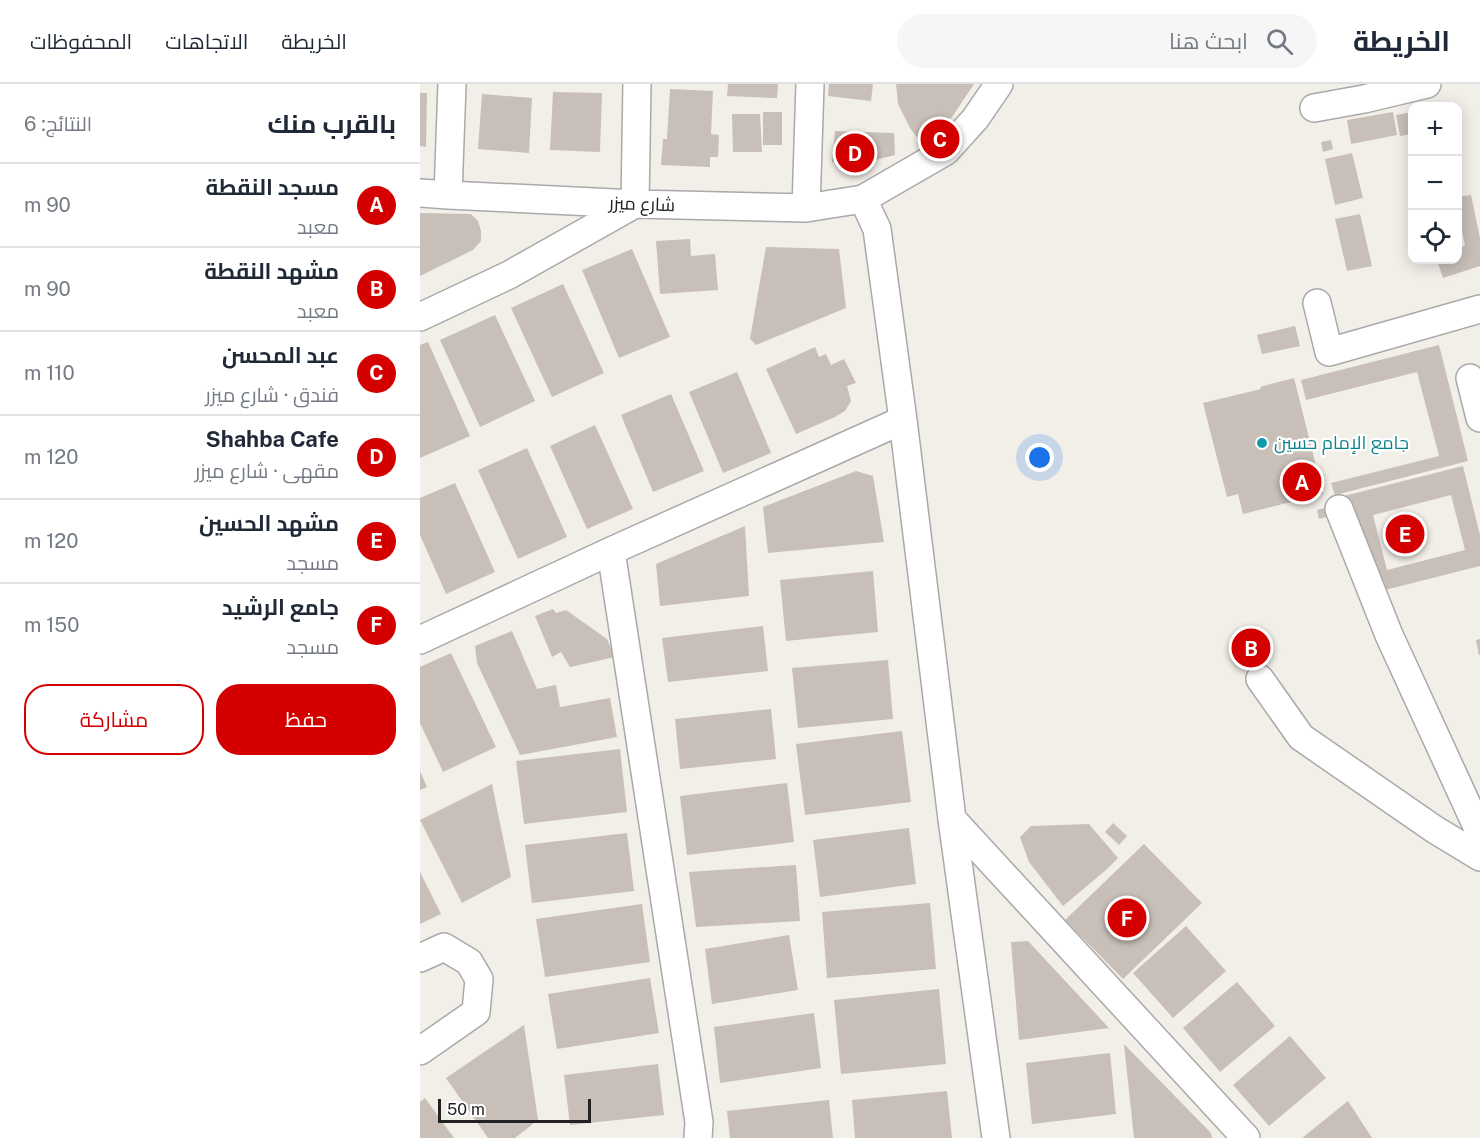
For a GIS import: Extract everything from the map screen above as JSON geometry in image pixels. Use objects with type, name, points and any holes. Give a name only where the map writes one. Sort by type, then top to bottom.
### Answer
[{"type":"street","points":[[448,195],[452,84]]},
{"type":"street","points":[[420,317],[509,275],[635,204],[637,84]]},
{"type":"street","points":[[806,208],[810,84]]},
{"type":"street","points":[[996,1138],[952,819],[877,229],[863,199],[946,151],[975,119],[999,84]]},
{"type":"street","points":[[1314,108],[1427,84]]},
{"type":"street","name":"شارع ميزر","points":[[420,193],[635,204],[806,208],[863,199]]},
{"type":"street","points":[[1317,303],[1329,352],[1480,309]]},
{"type":"street","points":[[1470,378],[1480,417]]},
{"type":"street","points":[[420,640],[611,551],[903,420]]},
{"type":"street","points":[[1339,509],[1389,635],[1480,833]]},
{"type":"street","points":[[611,551],[699,1122],[698,1138]]},
{"type":"street","points":[[1260,679],[1301,737],[1434,829],[1480,857]]},
{"type":"street","points":[[952,819],[1246,1138]]},
{"type":"street","points":[[420,958],[444,947],[469,962],[479,979],[476,1012],[420,1051]]},
{"type":"building","points":[[728,84],[778,84],[777,98],[727,96]]},
{"type":"building","points":[[829,84],[873,84],[871,101],[828,96]]},
{"type":"building","points":[[896,84],[974,84],[952,117],[922,144],[910,128],[898,104]]},
{"type":"building","points":[[670,89],[713,91],[711,134],[719,135],[718,157],[710,157],[710,167],[661,165],[663,139],[667,139]]},
{"type":"building","points":[[553,92],[602,93],[600,152],[550,150]]},
{"type":"building","points":[[420,93],[427,93],[426,147],[420,146]]},
{"type":"building","points":[[482,94],[532,98],[529,153],[478,149]]},
{"type":"building","points":[[763,112],[782,112],[782,145],[763,145]]},
{"type":"building","points":[[1393,112],[1397,135],[1351,144],[1347,120]]},
{"type":"building","points":[[1408,113],[1408,135],[1400,136],[1396,115]]},
{"type":"building","points":[[732,114],[760,114],[762,152],[733,152]]},
{"type":"building","points":[[835,131],[894,133],[895,155],[867,162],[832,162]]},
{"type":"building","points":[[1331,140],[1333,149],[1323,152],[1321,142]]},
{"type":"building","points":[[1352,153],[1363,198],[1335,205],[1325,159]]},
{"type":"building","points":[[1471,195],[1480,238],[1480,266],[1443,278],[1438,264],[1462,264],[1462,247],[1465,246],[1462,231],[1462,196]]},
{"type":"building","points":[[420,213],[471,214],[478,221],[481,241],[473,250],[420,276]]},
{"type":"building","points":[[1360,214],[1372,266],[1347,271],[1335,219]]},
{"type":"building","points":[[690,239],[691,256],[715,254],[718,290],[660,294],[656,241]]},
{"type":"building","points":[[766,247],[839,249],[846,308],[756,345],[750,339]]},
{"type":"building","points":[[632,249],[670,337],[619,358],[582,270]]},
{"type":"building","points":[[563,284],[604,373],[552,397],[511,308]]},
{"type":"building","points":[[495,315],[535,401],[480,427],[440,340]]},
{"type":"building","points":[[1295,326],[1300,346],[1262,354],[1257,335]]},
{"type":"building","points":[[428,342],[470,436],[420,458],[420,345]]},
{"type":"building","points":[[1439,345],[1468,461],[1335,495],[1331,483],[1439,456],[1417,372],[1306,400],[1301,380]]},
{"type":"building","points":[[815,347],[819,357],[826,354],[831,365],[844,359],[856,383],[847,386],[851,401],[845,411],[796,434],[766,369]]},
{"type":"building","points":[[737,372],[771,453],[723,473],[689,392]]},
{"type":"building","name":"جامع الإمام حسين","points":[[1294,378],[1323,494],[1243,514],[1238,494],[1227,497],[1203,403],[1261,389],[1260,387]]},
{"type":"building","points":[[671,394],[704,471],[653,492],[621,415]]},
{"type":"building","points":[[595,425],[633,509],[587,529],[550,446]]},
{"type":"building","points":[[527,448],[567,537],[518,559],[478,470]]},
{"type":"building","points":[[1463,466],[1480,535],[1480,566],[1369,594],[1344,496]],"holes":[[[1451,495],[1465,550],[1387,570],[1373,515]]]},
{"type":"building","points":[[856,471],[873,476],[884,542],[768,553],[763,507]]},
{"type":"building","points":[[455,483],[495,572],[446,594],[420,535],[420,498]]},
{"type":"building","points":[[1328,507],[1330,516],[1319,519],[1317,510]]},
{"type":"building","points":[[745,526],[749,596],[660,606],[656,564]]},
{"type":"building","points":[[873,571],[878,632],[786,641],[780,580]]},
{"type":"building","points":[[553,609],[556,613],[566,610],[607,639],[615,657],[570,667],[561,652],[552,657],[535,616]]},
{"type":"building","points":[[763,626],[768,671],[668,682],[662,638]]},
{"type":"building","points":[[512,631],[537,689],[556,685],[560,707],[610,698],[617,737],[520,755],[477,663],[475,646]]},
{"type":"building","points":[[1480,639],[1480,655],[1479,655],[1476,640]]},
{"type":"building","points":[[451,653],[496,747],[443,772],[420,723],[420,667]]},
{"type":"building","points":[[888,660],[893,719],[798,728],[792,668]]},
{"type":"building","points":[[771,709],[776,759],[680,769],[675,719]]},
{"type":"building","points":[[902,731],[911,802],[805,815],[796,744]]},
{"type":"building","points":[[620,749],[627,812],[524,824],[516,761]]},
{"type":"building","points":[[420,771],[427,787],[420,790]]},
{"type":"building","points":[[787,783],[794,842],[687,855],[680,796]]},
{"type":"building","points":[[492,784],[511,877],[462,903],[420,820]]},
{"type":"building","points":[[1113,823],[1127,836],[1119,845],[1105,832]]},
{"type":"building","points":[[1089,824],[1118,858],[1063,906],[1029,862],[1020,837],[1031,826]]},
{"type":"building","points":[[909,828],[916,884],[820,897],[813,840]]},
{"type":"building","points":[[627,833],[634,891],[532,903],[525,845]]},
{"type":"building","points":[[1144,844],[1202,903],[1123,979],[1065,920]]},
{"type":"building","points":[[796,865],[800,921],[696,927],[689,872]]},
{"type":"building","points":[[420,872],[441,914],[420,924]]},
{"type":"building","points":[[930,903],[936,969],[827,978],[822,912]]},
{"type":"building","points":[[642,904],[650,962],[545,977],[536,919]]},
{"type":"building","points":[[1186,926],[1226,971],[1173,1018],[1133,973]]},
{"type":"building","points":[[789,935],[798,990],[712,1004],[705,949]]},
{"type":"building","points":[[1028,941],[1109,1028],[1019,1040],[1011,942]]},
{"type":"building","points":[[650,978],[659,1033],[557,1049],[548,994]]},
{"type":"building","points":[[1237,982],[1275,1026],[1220,1072],[1183,1028]]},
{"type":"building","points":[[939,989],[946,1064],[841,1074],[834,1000]]},
{"type":"building","points":[[814,1013],[821,1068],[720,1083],[714,1027]]},
{"type":"building","points":[[524,1025],[538,1120],[515,1138],[488,1138],[446,1078]]},
{"type":"building","points":[[1290,1036],[1326,1078],[1269,1126],[1233,1085]]},
{"type":"building","points":[[1124,1044],[1211,1133],[1212,1138],[1134,1138]]},
{"type":"building","points":[[1110,1053],[1116,1114],[1032,1124],[1026,1063]]},
{"type":"building","points":[[658,1064],[664,1115],[570,1125],[564,1075]]},
{"type":"building","points":[[947,1091],[952,1138],[855,1138],[852,1100]]},
{"type":"building","points":[[425,1098],[454,1138],[420,1138],[420,1102]]},
{"type":"building","points":[[829,1100],[833,1138],[730,1138],[727,1111]]},
{"type":"building","points":[[1348,1101],[1372,1138],[1302,1138]]},
{"type":"place","name":"عبد المحسن","points":[[940,139]]},
{"type":"place","name":"Shahba Cafe","points":[[855,153]]},
{"type":"place","name":"جامع الإمام حسين","points":[[1262,443]]},
{"type":"place","name":"مسجد النقطة","points":[[1302,482]]},
{"type":"place","name":"مشهد الحسين","points":[[1405,534]]},
{"type":"place","name":"مشهد النقطة","points":[[1251,648]]},
{"type":"place","name":"جامع الرشيد","points":[[1127,918]]}]
